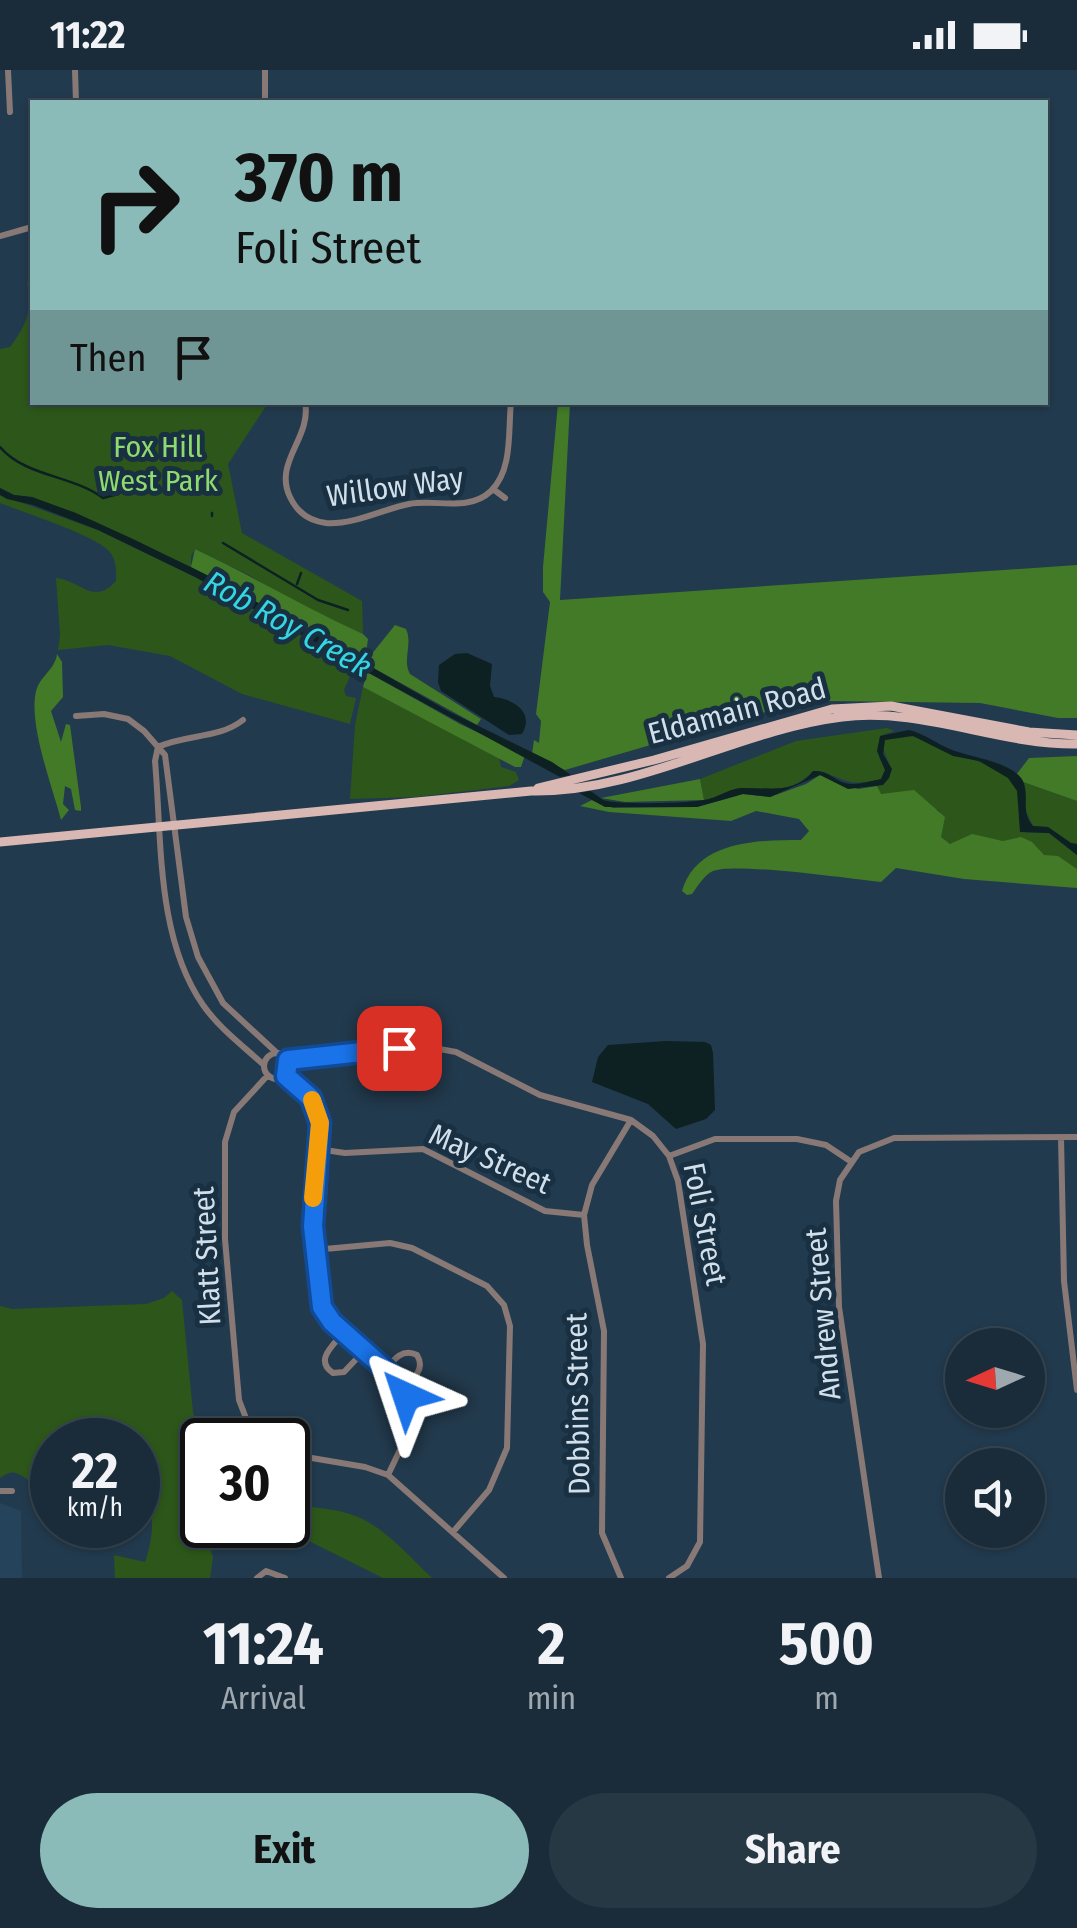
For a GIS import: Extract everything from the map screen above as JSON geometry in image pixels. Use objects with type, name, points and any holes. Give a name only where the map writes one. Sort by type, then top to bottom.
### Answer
[{"type":"main road","name":"Eldamain Road","points":[[530,791],[832,709],[891,706],[1029,732],[1077,734]]},
{"type":"main road","name":"Eldamain Road","points":[[0,842],[530,791],[557,792],[843,717],[908,717],[1022,741],[1077,744]]},
{"type":"street","points":[[8,70],[10,112]]},
{"type":"street","points":[[75,70],[76,100]]},
{"type":"street","points":[[264,100],[265,70]]},
{"type":"street","points":[[0,236],[30,228]]},
{"type":"street","name":"Willow Way","points":[[305,405],[306,426],[289,458],[286,484],[296,507],[314,520],[345,521],[422,503],[466,503],[493,490],[506,466],[511,405]]},
{"type":"street","name":"Willow Way","points":[[493,490],[505,498]]},
{"type":"street","points":[[76,716],[104,714],[128,720],[165,755],[186,917],[204,972],[223,1003],[288,1060],[286,1076]]},
{"type":"street","points":[[158,747],[176,738],[228,732],[243,720]]},
{"type":"street","points":[[158,747],[155,761],[172,934],[192,987],[214,1018],[264,1065],[268,1075],[276,1079],[286,1076]]},
{"type":"street","name":"Foli Street","points":[[288,1060],[417,1046],[444,1048],[540,1095],[631,1120],[653,1136],[670,1156],[678,1182],[704,1350],[700,1542],[688,1566],[669,1578]]},
{"type":"street","points":[[264,1065],[266,1058],[277,1052]]},
{"type":"street","name":"Klatt Street","points":[[246,1418],[239,1400],[225,1238],[225,1139],[234,1112],[268,1075]]},
{"type":"street","points":[[286,1076],[315,1104],[320,1123],[313,1191],[314,1250],[322,1307],[343,1333],[402,1387],[408,1404],[408,1433],[388,1475]]},
{"type":"street","name":"Dobbins Street","points":[[621,1578],[602,1532],[604,1340],[584,1215],[592,1185],[631,1120]]},
{"type":"street","points":[[670,1156],[715,1139],[796,1139],[826,1144],[850,1160],[868,1147],[894,1138],[1077,1137]]},
{"type":"street","points":[[1062,1138],[1064,1281],[1077,1390]]},
{"type":"street","name":"May Street","points":[[318,1149],[423,1149],[545,1210],[584,1215]]},
{"type":"street","name":"Andrew Street","points":[[850,1160],[840,1180],[836,1201],[838,1281],[879,1578]]},
{"type":"street","points":[[314,1250],[390,1244],[412,1248],[487,1286],[505,1308],[510,1326],[507,1448],[489,1490],[453,1532]]},
{"type":"street","points":[[343,1333],[326,1354],[324,1365],[328,1371],[344,1372],[364,1351]]},
{"type":"street","points":[[386,1370],[403,1353],[417,1356],[418,1373],[402,1387]]},
{"type":"street","points":[[310,1458],[388,1475],[504,1578]]},
{"type":"street","points":[[0,1491],[12,1491]]},
{"type":"street","points":[[256,1578],[268,1571],[285,1578]]},
{"type":"shaded area","points":[[0,1503],[21,1511],[22,1578],[0,1578]]},
{"type":"green space","name":"Fox Hill West Park","points":[[30,281],[30,405],[267,405],[228,464],[242,533],[362,601],[363,634],[295,603],[195,549],[191,567],[32,497],[0,488],[0,349],[10,347],[24,324],[29,309]]},
{"type":"green space","points":[[558,405],[570,405],[560,600],[1077,565],[1077,718],[980,703],[829,701],[760,713],[565,770],[532,754],[534,740],[539,743],[541,721],[536,714],[550,602],[543,592]]},
{"type":"green space","points":[[0,495],[98,530],[195,577],[355,665],[344,690],[346,696],[356,698],[350,724],[242,694],[170,656],[108,645],[58,650],[56,578],[101,592],[116,581],[116,566],[102,545],[0,503]]},
{"type":"green space","points":[[195,549],[363,634],[368,639],[365,661],[191,567]]},
{"type":"green space","points":[[395,625],[406,629],[408,635],[410,674],[481,719],[477,725],[368,665],[371,655]]},
{"type":"green space","points":[[57,654],[62,662],[63,697],[51,711],[61,742],[66,724],[70,725],[81,807],[81,811],[75,810],[71,789],[65,786],[63,804],[69,810],[61,820],[35,718],[37,688]]},
{"type":"green space","points":[[367,672],[525,755],[521,767],[363,687]]},
{"type":"green space","points":[[363,687],[499,757],[501,767],[516,772],[519,780],[509,786],[416,797],[350,799],[355,725]]},
{"type":"green space","points":[[887,728],[894,731],[880,736],[879,757],[885,770],[881,779],[851,782],[813,771],[803,780],[777,790],[704,800],[700,779],[796,741]]},
{"type":"green space","points":[[905,735],[1005,774],[1018,791],[1021,832],[1049,833],[1077,855],[1077,869],[997,840],[950,844],[941,837],[940,811],[895,793],[880,794],[877,786],[889,778],[891,769],[882,745],[885,740]]},
{"type":"green space","points":[[1077,756],[1077,801],[1023,782],[1016,775],[1029,758]]},
{"type":"green space","points":[[820,775],[858,789],[877,786],[881,794],[914,790],[945,817],[941,837],[950,844],[972,834],[1003,841],[1021,837],[1044,855],[1058,856],[1077,869],[1077,888],[964,879],[896,868],[881,882],[725,869],[710,873],[687,895],[682,891],[690,874],[715,852],[749,843],[801,840],[809,831],[799,819],[756,811],[731,821],[609,812],[580,806],[592,800],[613,808],[697,807],[743,794],[770,797]]},
{"type":"green space","points":[[700,779],[704,800],[625,802],[601,798]]},
{"type":"green space","points":[[1023,782],[1077,801],[1077,844],[1048,827],[1033,826],[1024,807]]},
{"type":"green space","points":[[172,1291],[182,1300],[195,1418],[180,1418],[180,1548],[210,1548],[213,1557],[210,1578],[115,1578],[114,1555],[145,1562],[149,1548],[160,1548],[160,1418],[30,1418],[30,1480],[15,1473],[0,1478],[0,1306],[12,1309],[146,1304]]},
{"type":"green space","points":[[310,1507],[368,1522],[432,1578],[383,1578],[310,1542]]},
{"type":"water","name":"Rob Roy Creek","points":[[0,488],[76,513],[209,576],[365,661],[364,669],[195,577],[98,530],[7,499],[0,495]]},
{"type":"water","points":[[467,653],[492,664],[490,686],[494,697],[508,701],[524,713],[522,734],[509,735],[441,691],[439,665],[455,654]]},
{"type":"water","points":[[368,665],[571,775],[560,777],[367,672]]},
{"type":"water","points":[[909,730],[1018,774],[1025,787],[1027,815],[1033,826],[1048,827],[1077,844],[1077,855],[1049,833],[1020,832],[1017,791],[1008,778],[979,761],[953,756],[913,736],[885,740],[883,754],[892,769],[883,785],[848,789],[820,775],[770,797],[743,794],[697,807],[605,807],[579,793],[590,791],[603,800],[624,803],[691,802],[737,789],[789,787],[813,771],[845,783],[863,783],[881,779],[885,770],[877,751],[880,736]]},
{"type":"water","points":[[705,1042],[711,1045],[713,1053],[715,1110],[706,1119],[676,1129],[648,1104],[592,1082],[598,1057],[608,1045]]},
{"type":"waterway","points":[[0,447],[23,464],[103,498],[118,494],[135,479]]},
{"type":"waterway","points":[[223,543],[318,600],[348,610]]},
{"type":"waterway","points":[[297,584],[301,573]]},
{"type":"slow traffic","points":[[312,1100],[320,1123],[313,1198]]},
{"type":"route","points":[[399,1048],[288,1060],[286,1076],[311,1098],[320,1123],[313,1226],[322,1307],[332,1322],[394,1377],[406,1396]]}]
